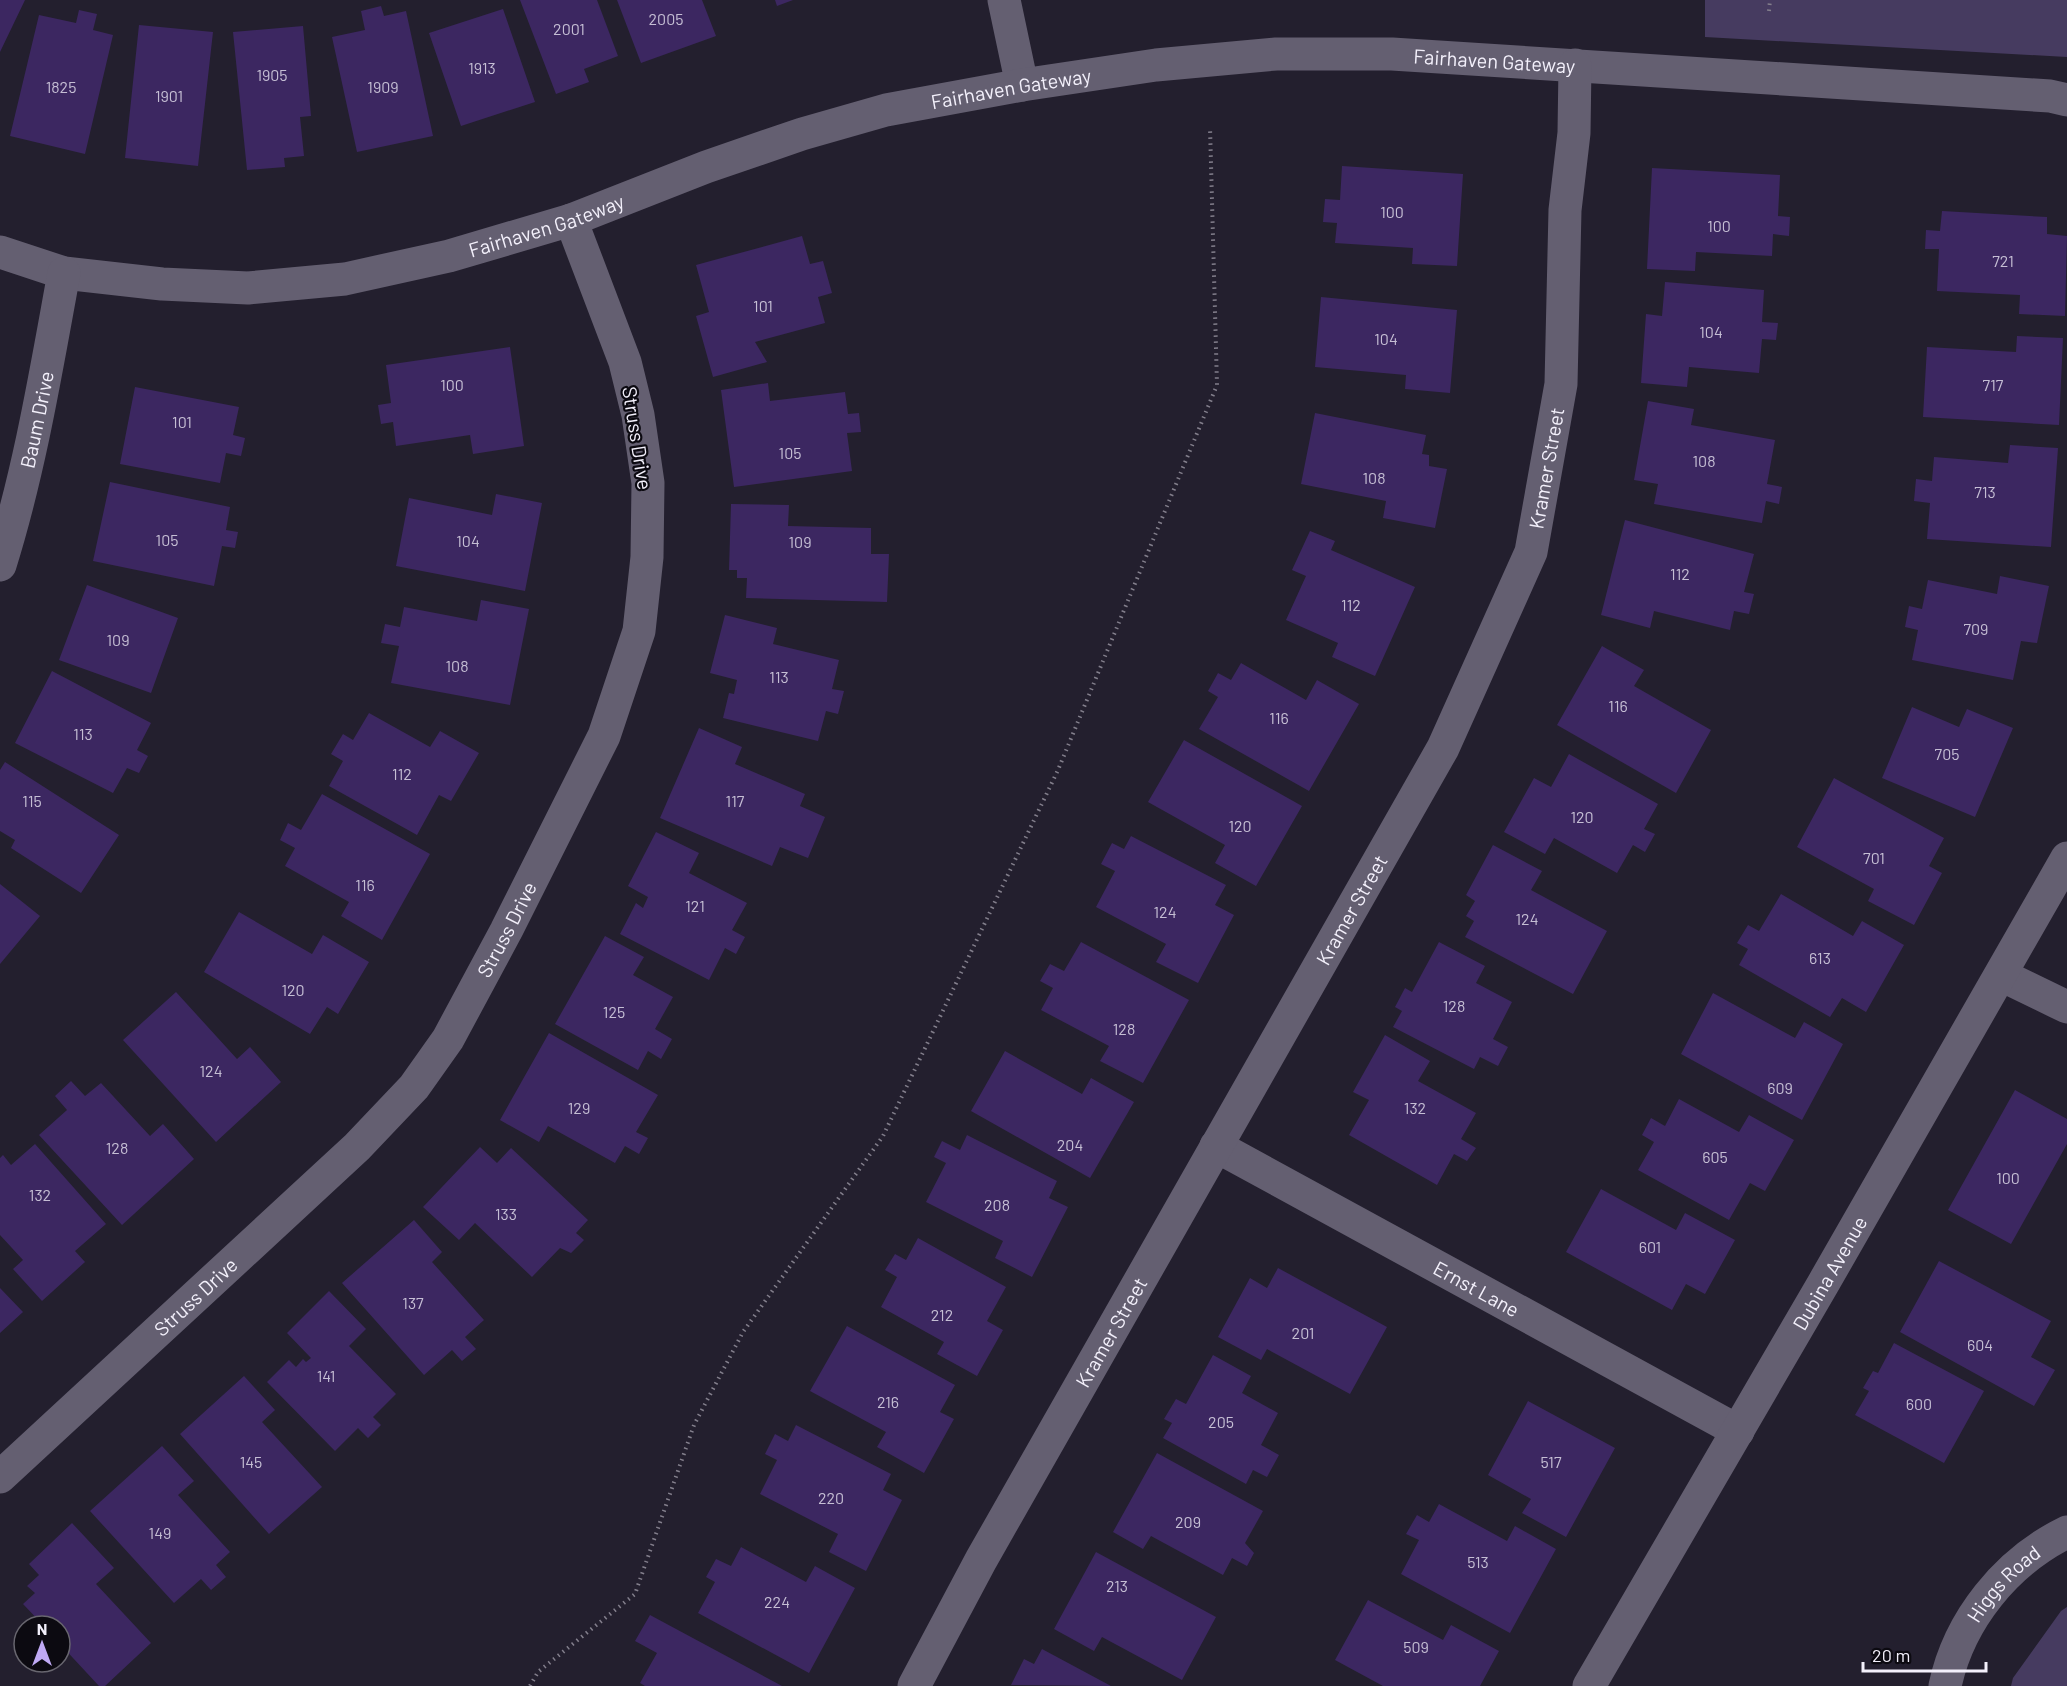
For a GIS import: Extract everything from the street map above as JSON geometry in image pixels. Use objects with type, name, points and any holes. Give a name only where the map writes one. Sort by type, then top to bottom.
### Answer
[{"type":"street","points":[[1004,0],[1022,85]]},
{"type":"street","name":"Fairhaven Gateway","points":[[0,252],[63,273],[162,284],[248,288],[334,280],[449,255],[571,220],[706,167],[812,131],[886,110],[1022,85],[1156,65],[1276,54],[1392,54],[2062,97]]},
{"type":"street","name":"Kramer Street","points":[[914,1686],[981,1560],[1443,748],[1531,552],[1561,384],[1565,210],[1574,133],[1575,65]]},
{"type":"street","name":"Struss Drive","points":[[0,1477],[357,1147],[414,1088],[448,1039],[506,932],[604,736],[639,631],[647,557],[648,483],[638,415],[625,362],[571,220]]},
{"type":"street","name":"Baum Drive","points":[[0,565],[14,520],[33,442],[63,273]]},
{"type":"street","name":"Dubina Avenue","points":[[1589,1686],[2067,858]]},
{"type":"street","points":[[2001,975],[2067,1006]]},
{"type":"street","name":"Ernst Lane","points":[[1216,1146],[1738,1431]]},
{"type":"street","name":"Higgs Road","points":[[1945,1686],[1949,1666],[1970,1621],[2000,1581],[2017,1564],[2067,1532]]},
{"type":"path","points":[[1769,11],[1770,0]]},
{"type":"path","points":[[530,1686],[538,1672],[635,1594],[694,1425],[743,1332],[883,1136],[1058,770],[1217,385],[1210,127]]},
{"type":"shaded area","points":[[1705,0],[2067,0],[2067,57],[1705,37]]},
{"type":"shaded area","points":[[2067,1607],[2067,1686],[2011,1686],[2013,1678],[2061,1611]]},
{"type":"building","points":[[0,0],[25,0],[0,52]]},
{"type":"building","points":[[520,0],[597,0],[618,56],[584,69],[589,82],[556,94]]},
{"type":"building","points":[[617,0],[702,0],[716,36],[641,63]]},
{"type":"building","points":[[775,0],[793,0],[777,6]]},
{"type":"building","points":[[381,6],[384,16],[406,11],[433,136],[357,152],[332,37],[365,30],[361,11]]},
{"type":"building","points":[[503,9],[535,102],[461,126],[429,33]]},
{"type":"building","points":[[79,10],[97,14],[93,30],[113,35],[85,154],[10,136],[39,15],[76,23]]},
{"type":"building","points":[[139,25],[213,32],[198,166],[125,158]]},
{"type":"building","points":[[303,26],[311,116],[300,117],[304,156],[284,158],[285,167],[247,170],[233,32]]},
{"type":"building","points":[[1342,166],[1463,174],[1457,266],[1412,264],[1413,248],[1335,243],[1337,223],[1323,222],[1325,199],[1340,200]]},
{"type":"building","points":[[1652,168],[1780,175],[1778,216],[1790,217],[1789,236],[1773,234],[1772,256],[1696,252],[1695,271],[1647,269]]},
{"type":"building","points":[[1942,211],[2047,217],[2047,234],[2067,236],[2065,316],[2019,314],[2020,295],[1937,291],[1939,249],[1925,249],[1926,230],[1940,231]]},
{"type":"building","points":[[802,236],[810,264],[823,261],[832,293],[818,297],[825,323],[755,342],[767,362],[713,377],[696,316],[709,312],[696,265]]},
{"type":"building","points":[[1665,282],[1764,290],[1762,322],[1778,323],[1776,340],[1762,339],[1759,373],[1689,367],[1687,387],[1641,383],[1646,314],[1662,316]]},
{"type":"building","points":[[1321,297],[1457,310],[1450,393],[1405,389],[1406,375],[1315,367]]},
{"type":"building","points":[[2017,336],[2063,338],[2059,425],[1923,417],[1927,347],[2016,352]]},
{"type":"building","points":[[510,347],[524,446],[473,454],[470,435],[396,446],[393,422],[381,424],[378,405],[391,403],[386,365]]},
{"type":"building","points":[[768,383],[770,401],[845,392],[848,414],[859,413],[861,432],[847,433],[852,471],[734,487],[721,390]]},
{"type":"building","points":[[135,387],[239,407],[233,435],[245,438],[241,456],[226,453],[220,483],[120,464]]},
{"type":"building","points":[[1648,401],[1694,409],[1691,425],[1775,440],[1767,484],[1782,487],[1779,504],[1766,501],[1762,523],[1654,504],[1658,484],[1634,480]]},
{"type":"building","points":[[1315,413],[1426,435],[1422,454],[1429,455],[1429,466],[1447,469],[1435,528],[1383,518],[1386,501],[1301,484]]},
{"type":"building","points":[[2010,445],[2058,448],[2051,547],[1927,539],[1930,503],[1914,501],[1916,479],[1932,481],[1934,457],[2008,463]]},
{"type":"building","points":[[110,482],[230,507],[226,530],[238,532],[235,548],[222,546],[214,586],[93,561]]},
{"type":"building","points":[[496,494],[542,503],[525,591],[396,566],[409,498],[492,515]]},
{"type":"building","points":[[731,504],[789,505],[788,526],[871,528],[871,554],[889,554],[887,602],[746,598],[747,578],[737,578],[737,570],[729,570]]},
{"type":"building","points":[[1625,520],[1754,554],[1744,592],[1754,594],[1749,614],[1734,611],[1730,630],[1654,611],[1650,628],[1601,615]]},
{"type":"building","points":[[1310,531],[1335,541],[1331,550],[1415,587],[1375,676],[1332,657],[1338,643],[1286,620],[1306,576],[1292,570]]},
{"type":"building","points":[[2000,576],[2049,586],[2037,643],[2021,641],[2013,680],[1912,660],[1918,630],[1905,627],[1909,606],[1922,609],[1928,580],[1997,594]]},
{"type":"building","points":[[87,585],[178,618],[151,693],[59,660]]},
{"type":"building","points":[[481,600],[529,609],[510,705],[391,683],[399,646],[381,643],[385,624],[400,627],[404,607],[477,621]]},
{"type":"building","points":[[725,615],[777,628],[773,644],[839,660],[832,689],[844,691],[838,714],[826,711],[818,741],[723,718],[729,693],[734,694],[737,680],[710,673]]},
{"type":"building","points":[[1602,646],[1644,670],[1634,686],[1711,730],[1676,793],[1557,725]]},
{"type":"building","points":[[1241,663],[1306,700],[1317,680],[1359,704],[1309,791],[1199,729],[1218,697],[1208,691],[1218,673],[1231,680]]},
{"type":"building","points":[[52,671],[151,723],[137,750],[148,756],[139,773],[127,768],[113,793],[15,743]]},
{"type":"building","points":[[1912,707],[1959,727],[1967,709],[2013,728],[1975,817],[1882,778]]},
{"type":"building","points":[[369,713],[430,747],[440,731],[479,753],[451,801],[439,795],[417,835],[329,786],[343,761],[331,754],[343,734],[353,740]]},
{"type":"building","points":[[699,728],[742,747],[735,764],[805,794],[800,806],[825,817],[808,858],[780,847],[772,866],[660,818]]},
{"type":"building","points":[[1184,740],[1302,806],[1256,886],[1215,863],[1225,845],[1148,802]]},
{"type":"building","points":[[1569,754],[1658,804],[1644,829],[1655,834],[1645,852],[1633,845],[1617,873],[1554,838],[1545,854],[1504,832],[1534,778],[1551,787]]},
{"type":"building","points":[[5,762],[119,835],[81,893],[11,848],[15,840],[0,831],[0,770]]},
{"type":"building","points":[[1834,778],[1944,838],[1929,866],[1942,873],[1914,925],[1868,901],[1874,889],[1797,847]]},
{"type":"building","points":[[322,794],[430,854],[382,940],[341,916],[349,902],[285,866],[295,848],[280,840],[288,823],[301,830]]},
{"type":"building","points":[[656,832],[699,853],[689,873],[747,903],[732,930],[745,937],[736,954],[725,948],[709,980],[620,934],[636,903],[643,908],[648,897],[628,886]]},
{"type":"building","points":[[1131,836],[1226,885],[1215,905],[1234,915],[1198,983],[1156,962],[1166,944],[1096,907],[1115,871],[1101,864],[1112,843],[1124,849]]},
{"type":"building","points":[[1493,845],[1542,871],[1531,890],[1607,931],[1573,994],[1465,937],[1474,921],[1466,916],[1475,901],[1466,895]]},
{"type":"building","points":[[0,884],[40,916],[0,964]]},
{"type":"building","points":[[1781,894],[1853,936],[1862,921],[1904,945],[1866,1012],[1842,998],[1830,1017],[1739,965],[1748,949],[1737,943],[1748,925],[1759,931]]},
{"type":"building","points":[[239,912],[312,954],[323,935],[369,962],[338,1014],[327,1007],[310,1034],[204,972]]},
{"type":"building","points":[[605,936],[644,957],[633,975],[673,997],[655,1029],[672,1039],[661,1059],[648,1051],[638,1070],[555,1024]]},
{"type":"building","points":[[1081,942],[1189,1000],[1143,1083],[1100,1061],[1109,1046],[1041,1010],[1053,988],[1040,981],[1050,964],[1064,971]]},
{"type":"building","points":[[1439,942],[1485,966],[1476,983],[1512,1002],[1493,1039],[1508,1047],[1498,1066],[1480,1057],[1474,1069],[1393,1027],[1402,1011],[1395,1007],[1405,988],[1412,992]]},
{"type":"building","points":[[176,992],[237,1059],[250,1047],[281,1082],[216,1142],[123,1040]]},
{"type":"building","points":[[1713,993],[1795,1038],[1804,1022],[1843,1044],[1802,1120],[1681,1054]]},
{"type":"building","points":[[549,1033],[658,1095],[636,1132],[648,1138],[639,1154],[625,1146],[615,1163],[548,1126],[539,1142],[500,1120]]},
{"type":"building","points":[[1385,1035],[1430,1061],[1418,1081],[1476,1113],[1461,1139],[1476,1148],[1467,1161],[1454,1154],[1437,1185],[1349,1135],[1369,1100],[1353,1092]]},
{"type":"building","points":[[1005,1051],[1082,1094],[1091,1078],[1134,1102],[1090,1178],[971,1111]]},
{"type":"building","points":[[71,1081],[85,1096],[101,1083],[150,1136],[163,1124],[194,1159],[122,1225],[39,1135],[67,1110],[55,1096]]},
{"type":"building","points":[[2015,1090],[2067,1119],[2067,1144],[2011,1244],[1948,1210]]},
{"type":"building","points":[[1679,1099],[1739,1132],[1749,1115],[1794,1140],[1765,1191],[1750,1183],[1729,1220],[1638,1170],[1654,1142],[1642,1135],[1651,1118],[1665,1126]]},
{"type":"building","points":[[967,1135],[1057,1181],[1049,1198],[1068,1207],[1032,1277],[995,1258],[1003,1241],[926,1202],[946,1163],[934,1157],[942,1141],[960,1150]]},
{"type":"building","points":[[35,1144],[106,1224],[75,1251],[85,1262],[42,1301],[13,1269],[23,1260],[0,1235],[0,1158],[3,1155],[11,1165]]},
{"type":"building","points":[[480,1147],[497,1163],[511,1148],[588,1220],[576,1233],[584,1240],[571,1253],[560,1248],[532,1277],[475,1223],[459,1240],[423,1207]]},
{"type":"building","points":[[1601,1189],[1676,1230],[1685,1213],[1735,1240],[1705,1294],[1686,1284],[1672,1310],[1566,1252]]},
{"type":"building","points":[[414,1220],[442,1252],[432,1262],[484,1320],[465,1337],[476,1349],[462,1361],[452,1350],[424,1375],[342,1283]]},
{"type":"building","points":[[918,1238],[1006,1287],[987,1321],[1003,1330],[977,1376],[937,1354],[944,1342],[881,1307],[897,1277],[885,1270],[895,1254],[906,1260]]},
{"type":"building","points":[[1939,1261],[2051,1321],[2031,1357],[2055,1370],[2034,1406],[1900,1332]]},
{"type":"building","points":[[1278,1268],[1387,1327],[1350,1394],[1267,1349],[1261,1360],[1218,1337],[1250,1278],[1267,1288]]},
{"type":"building","points":[[0,1288],[23,1312],[0,1333]]},
{"type":"building","points":[[329,1291],[366,1329],[349,1346],[396,1394],[373,1417],[381,1425],[368,1438],[358,1428],[335,1451],[267,1382],[289,1360],[296,1367],[303,1359],[306,1362],[311,1358],[287,1333]]},
{"type":"building","points":[[847,1326],[955,1385],[940,1412],[954,1419],[924,1473],[877,1447],[886,1432],[810,1391]]},
{"type":"building","points":[[1894,1343],[1984,1391],[1944,1463],[1855,1415],[1869,1391],[1863,1388],[1873,1371],[1878,1373]]},
{"type":"building","points":[[1213,1355],[1251,1376],[1242,1393],[1278,1413],[1261,1445],[1279,1455],[1267,1477],[1253,1470],[1246,1484],[1163,1438],[1172,1423],[1164,1419],[1176,1399],[1186,1404]]},
{"type":"building","points":[[244,1376],[275,1410],[262,1422],[322,1487],[269,1534],[180,1434]]},
{"type":"building","points":[[1528,1401],[1615,1448],[1566,1537],[1522,1513],[1531,1499],[1488,1475]]},
{"type":"building","points":[[796,1425],[891,1474],[883,1490],[902,1500],[866,1571],[829,1552],[838,1534],[760,1494],[777,1460],[765,1454],[775,1434],[788,1441]]},
{"type":"building","points":[[162,1446],[194,1481],[178,1495],[230,1552],[216,1565],[226,1577],[211,1590],[201,1579],[174,1603],[90,1511]]},
{"type":"building","points":[[1157,1453],[1263,1511],[1245,1543],[1254,1553],[1247,1566],[1232,1558],[1223,1575],[1151,1536],[1143,1549],[1113,1532]]},
{"type":"building","points":[[1439,1504],[1507,1541],[1515,1526],[1556,1549],[1510,1633],[1401,1574],[1419,1540],[1406,1534],[1417,1515],[1429,1522]]},
{"type":"building","points":[[72,1523],[114,1568],[96,1584],[151,1643],[105,1686],[99,1686],[72,1657],[72,1614],[33,1614],[23,1604],[35,1593],[27,1586],[39,1575],[29,1564]]},
{"type":"building","points":[[741,1547],[806,1582],[815,1566],[855,1588],[809,1673],[698,1613],[715,1582],[706,1577],[716,1559],[731,1566]]},
{"type":"building","points":[[1096,1552],[1216,1617],[1182,1680],[1102,1637],[1094,1651],[1054,1629]]},
{"type":"building","points":[[1368,1600],[1443,1640],[1451,1625],[1499,1651],[1480,1686],[1383,1686],[1335,1660]]},
{"type":"building","points":[[650,1615],[782,1686],[645,1686],[640,1683],[657,1653],[635,1641]]},
{"type":"building","points":[[1042,1649],[1111,1686],[1011,1685],[1024,1659],[1034,1664]]}]
